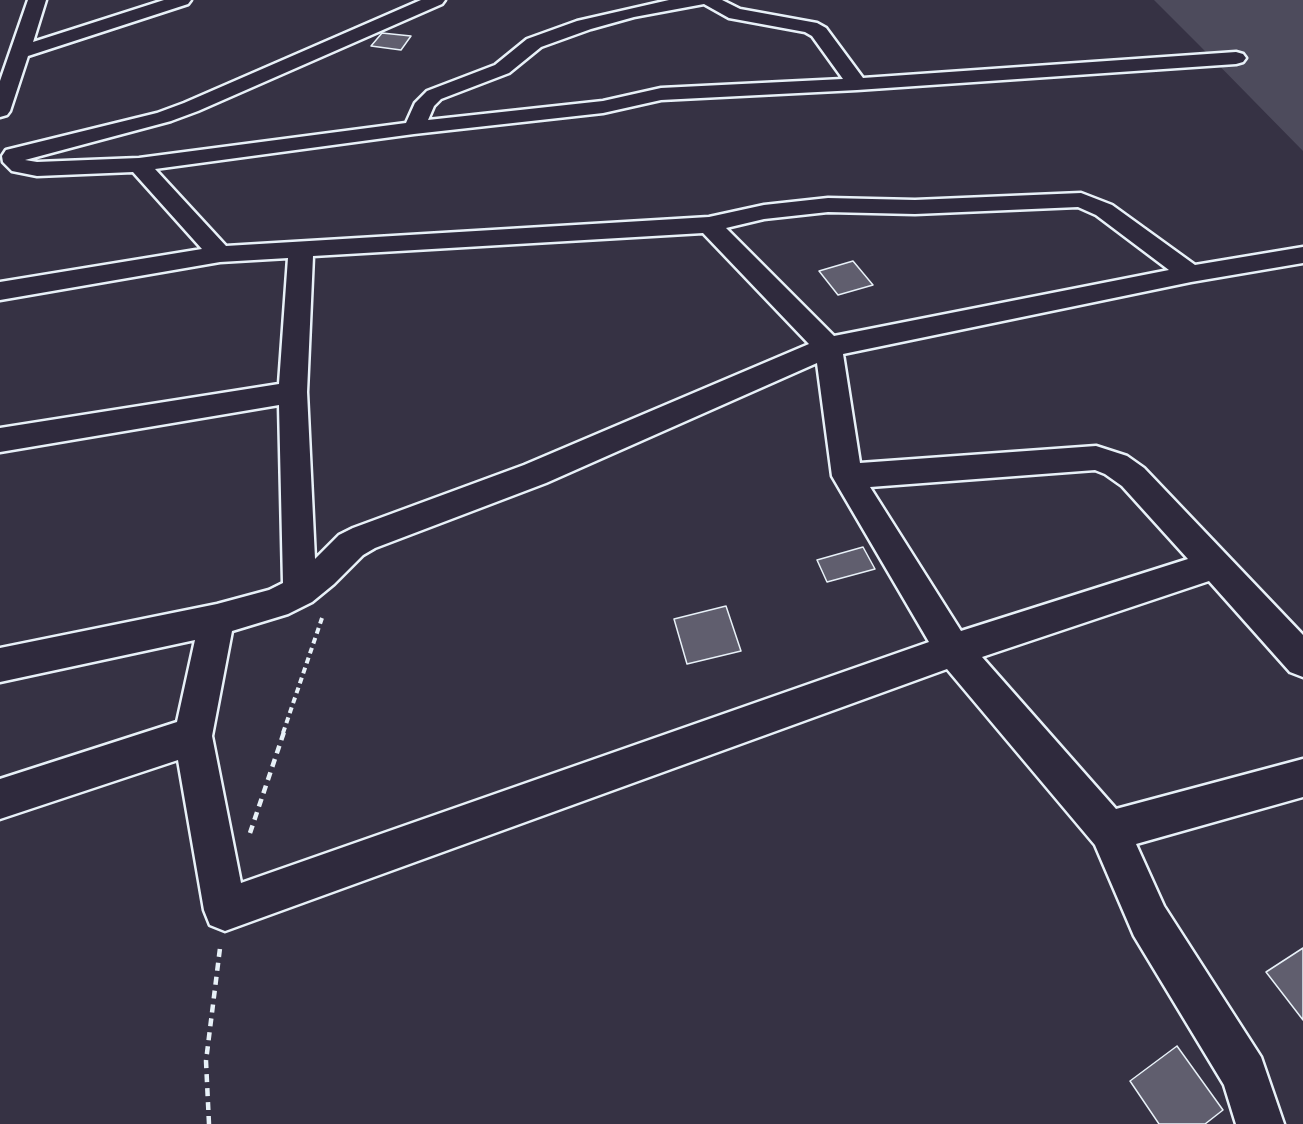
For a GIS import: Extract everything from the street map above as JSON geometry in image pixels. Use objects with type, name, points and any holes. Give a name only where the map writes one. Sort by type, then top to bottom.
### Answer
[{"type":"street","points":[[0,111],[37,0]]},
{"type":"street","points":[[20,52],[182,0]]},
{"type":"street","points":[[7,157],[153,120],[190,107],[436,0]]},
{"type":"street","points":[[414,128],[425,103],[434,95],[502,69],[534,43],[594,22],[699,0]]},
{"type":"street","points":[[710,0],[735,14],[810,27],[819,32],[858,84]]},
{"type":"street","points":[[7,157],[20,166],[37,169],[139,165],[414,128],[603,107],[661,94],[858,84],[1236,58]]},
{"type":"street","points":[[139,165],[220,254]]},
{"type":"street","points":[[0,291],[220,254],[709,225],[764,212],[828,205],[915,207],[1081,200],[1104,210],[1191,274]]},
{"type":"street","points":[[709,225],[828,347],[847,476],[953,650],[1109,831],[1149,921],[1244,1074],[1260,1124]]},
{"type":"street","points":[[301,249],[292,392],[312,602]]},
{"type":"street","points":[[312,602],[322,574],[351,545],[364,538],[534,474],[828,347],[1191,274],[1303,255]]},
{"type":"street","points":[[0,440],[292,392]]},
{"type":"street","points":[[847,476],[1096,458],[1116,465],[1133,477],[1303,660]]},
{"type":"street","points":[[217,620],[193,736],[225,910],[953,650],[1215,565]]},
{"type":"street","points":[[0,665],[217,620],[276,603],[312,602]]},
{"type":"street","points":[[0,799],[193,736]]},
{"type":"street","points":[[1109,831],[1303,778]]},
{"type":"path","points":[[248,841],[312,602]]},
{"type":"path","points":[[209,1124],[206,1061],[225,910]]},
{"type":"shaded area","points":[[1154,0],[1303,0],[1303,151],[1200,46]]},
{"type":"building","points":[[382,33],[411,36],[401,50],[371,46]]},
{"type":"building","points":[[853,261],[873,285],[838,295],[819,271]]},
{"type":"building","points":[[863,547],[875,569],[827,582],[817,560]]},
{"type":"building","points":[[726,606],[741,651],[687,664],[674,619]]},
{"type":"building","points":[[1303,948],[1303,1020],[1266,972]]},
{"type":"building","points":[[1177,1046],[1223,1110],[1205,1124],[1159,1124],[1130,1081]]}]
